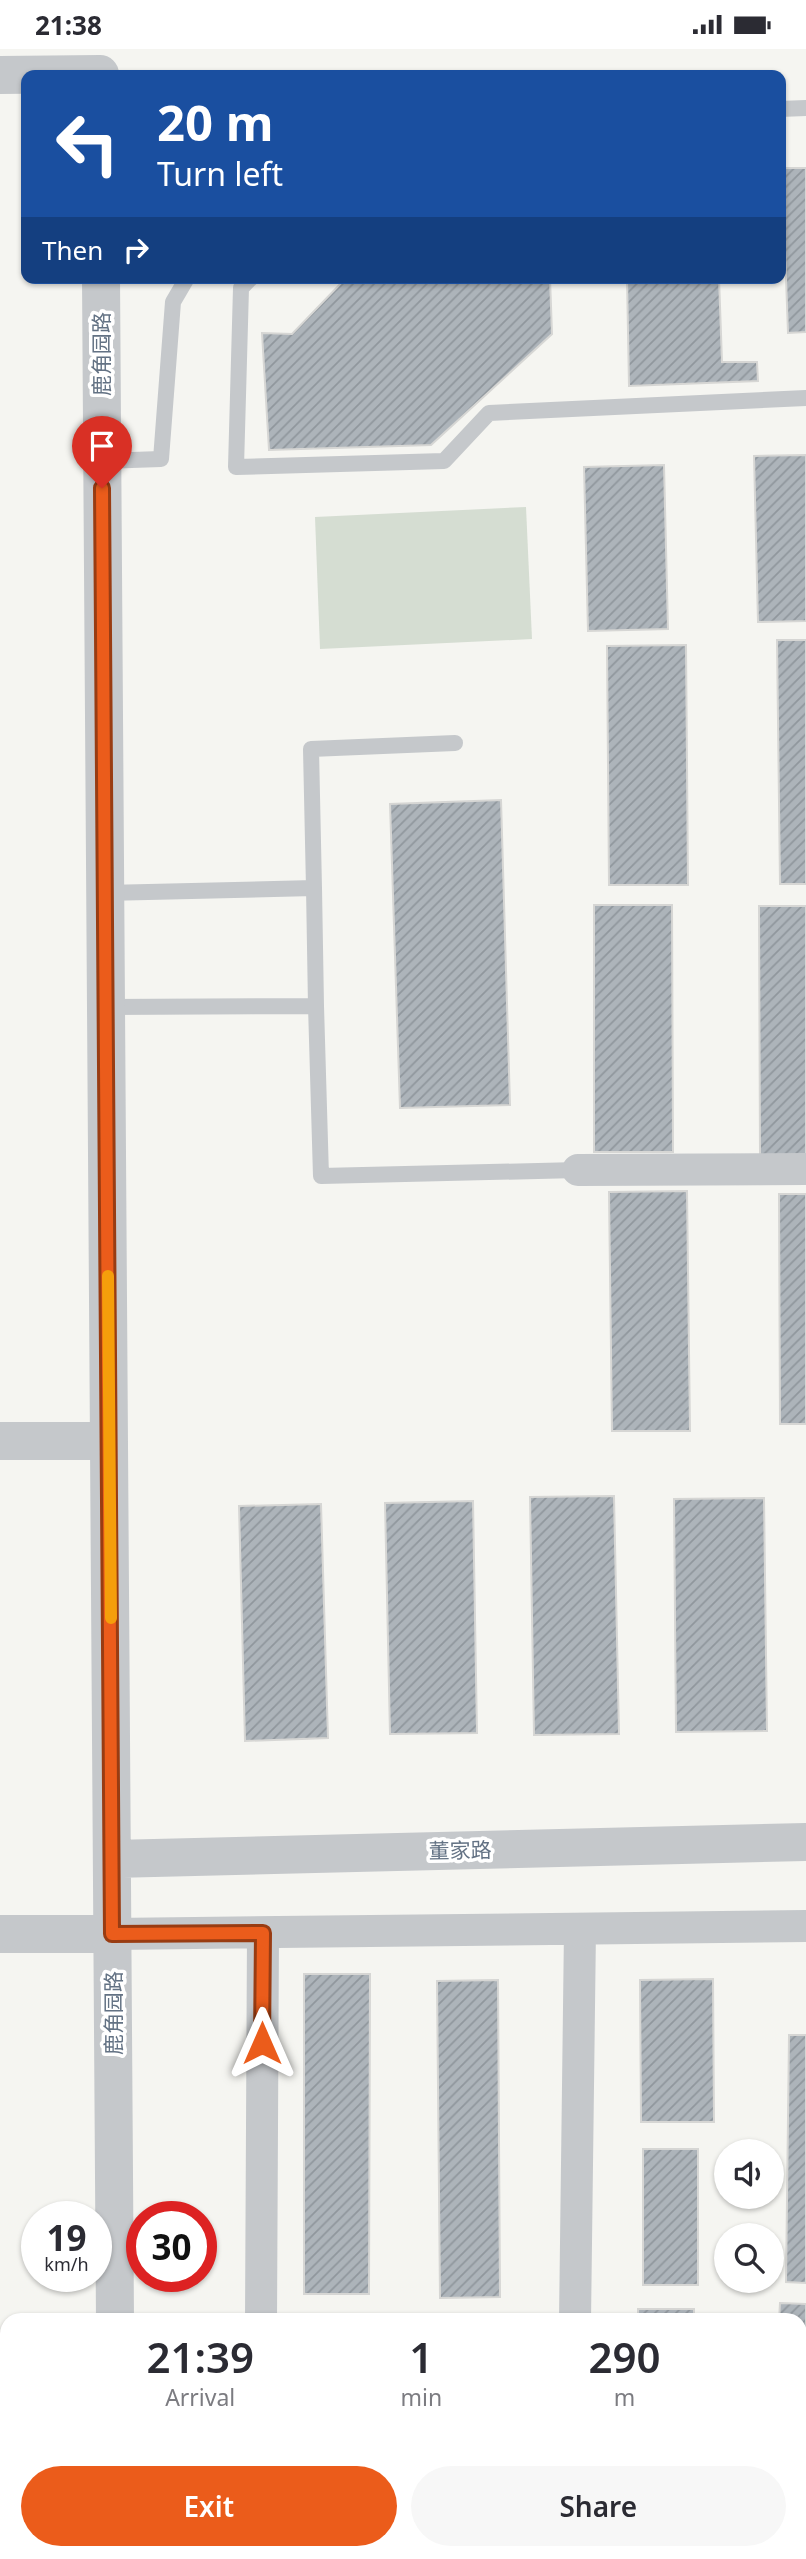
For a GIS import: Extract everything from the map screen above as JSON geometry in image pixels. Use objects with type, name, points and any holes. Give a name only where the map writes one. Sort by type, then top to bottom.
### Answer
[{"type":"street","points":[[56,70],[100,66]]},
{"type":"street","points":[[0,75],[21,73]]},
{"type":"street","name":"鹿角园路","points":[[101,284],[115,2313]]},
{"type":"street","points":[[578,1170],[806,1169]]},
{"type":"street","points":[[0,1441],[109,1441]]},
{"type":"street","name":"董家路","points":[[113,1859],[806,1842]]},
{"type":"street","points":[[0,1934],[806,1926]]},
{"type":"street","points":[[575,2313],[580,1929]]},
{"type":"street","points":[[261,2313],[263,1933]]},
{"type":"lane","points":[[786,109],[806,108]]},
{"type":"lane","points":[[102,461],[161,459],[173,302],[184,284]]},
{"type":"lane","points":[[245,284],[241,288],[236,467],[444,460],[489,413],[806,398]]},
{"type":"lane","points":[[455,743],[312,749],[321,1176],[578,1170]]},
{"type":"lane","points":[[106,893],[314,888]]},
{"type":"lane","points":[[106,1007],[316,1006]]},
{"type":"shaded area","points":[[526,507],[532,639],[320,649],[315,517]]},
{"type":"building","points":[[786,168],[806,168],[806,332],[788,333]]},
{"type":"building","points":[[340,284],[550,284],[552,334],[431,445],[269,450],[262,333],[292,334]]},
{"type":"building","points":[[627,284],[719,284],[722,362],[757,362],[758,381],[629,386]]},
{"type":"building","points":[[806,455],[806,621],[758,622],[754,456]]},
{"type":"building","points":[[664,465],[668,629],[588,631],[584,467]]},
{"type":"building","points":[[777,640],[806,640],[806,884],[780,884]]},
{"type":"building","points":[[686,645],[688,885],[609,885],[607,646]]},
{"type":"building","points":[[501,800],[510,1105],[400,1108],[390,804]]},
{"type":"building","points":[[594,905],[672,905],[673,1152],[594,1152]]},
{"type":"building","points":[[759,906],[806,906],[806,1155],[760,1155]]},
{"type":"building","points":[[687,1191],[690,1431],[612,1431],[609,1192]]},
{"type":"building","points":[[779,1194],[806,1194],[806,1424],[780,1424]]},
{"type":"building","points":[[614,1496],[619,1734],[534,1735],[530,1497]]},
{"type":"building","points":[[764,1498],[767,1731],[676,1732],[674,1499]]},
{"type":"building","points":[[473,1501],[477,1733],[390,1734],[385,1503]]},
{"type":"building","points":[[321,1504],[328,1738],[245,1741],[239,1506]]},
{"type":"building","points":[[304,1974],[370,1974],[369,2294],[304,2294]]},
{"type":"building","points":[[713,1979],[714,2122],[641,2122],[640,1980]]},
{"type":"building","points":[[498,1980],[500,2297],[440,2298],[437,1981]]},
{"type":"building","points":[[789,2035],[806,2035],[806,2283],[786,2282]]},
{"type":"building","points":[[643,2149],[698,2149],[698,2285],[643,2285]]},
{"type":"building","points":[[780,2303],[806,2304],[806,2313],[779,2313]]},
{"type":"building","points":[[638,2309],[694,2309],[694,2313],[638,2313]]},
{"type":"slow traffic","points":[[108,1276],[111,1618]]},
{"type":"route","points":[[102,488],[112,1934],[263,1933],[262,2043]]}]
